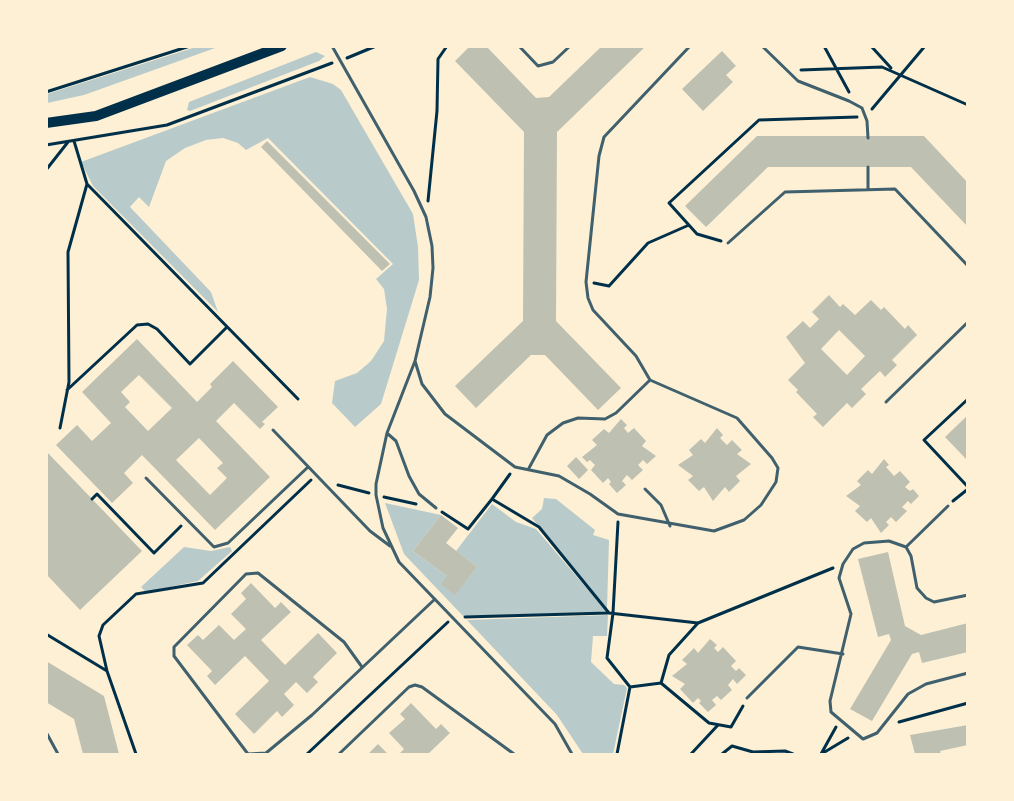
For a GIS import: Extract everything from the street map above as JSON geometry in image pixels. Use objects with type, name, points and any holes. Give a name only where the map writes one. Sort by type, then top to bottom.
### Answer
[{"type":"main road","points":[[46,123],[96,116],[282,46]]},
{"type":"lane","points":[[332,46],[414,191],[426,217],[433,268],[416,361],[387,433],[376,495],[391,547],[399,562],[555,724],[572,754]]},
{"type":"lane","points":[[519,46],[538,66],[553,62],[570,46]]},
{"type":"lane","points":[[416,361],[422,384],[445,414],[515,467],[529,468],[559,476],[618,514],[670,526],[714,531],[744,520],[761,505],[776,482],[778,468],[737,418],[650,380],[636,356],[593,310],[586,282],[599,156],[604,136],[690,46]]},
{"type":"lane","points":[[762,46],[798,81],[849,100],[862,108],[866,117],[868,138]]},
{"type":"lane","points":[[868,167],[868,189]]},
{"type":"lane","points":[[728,243],[785,192],[895,189],[968,266]]},
{"type":"lane","points":[[886,402],[968,322]]},
{"type":"lane","points":[[529,468],[547,435],[563,423],[578,418],[605,419],[616,413],[650,380]]},
{"type":"lane","points":[[273,430],[370,531],[391,547]]},
{"type":"lane","points":[[387,433],[396,441],[409,476],[419,494],[436,508]]},
{"type":"lane","points":[[146,478],[214,546],[228,543],[308,466]]},
{"type":"lane","points":[[645,489],[661,505],[670,526]]},
{"type":"lane","points":[[906,547],[948,506]]},
{"type":"lane","points":[[968,595],[934,602],[926,598],[917,588],[911,555],[906,547],[889,541],[864,543],[853,549],[843,564],[839,578],[851,614],[830,701],[831,712],[855,735],[863,739],[877,733],[909,694],[917,689],[968,673]]},
{"type":"lane","points":[[362,667],[344,642],[258,573],[246,574],[174,647],[174,656],[248,754],[266,753],[312,715],[435,598]]},
{"type":"lane","points":[[747,698],[798,647],[843,654]]},
{"type":"lane","points":[[339,754],[409,687],[415,685],[422,687],[514,754]]},
{"type":"lane","points":[[46,732],[58,754]]},
{"type":"path","points":[[46,92],[190,46]]},
{"type":"path","points":[[46,144],[167,125],[376,46]]},
{"type":"path","points":[[426,217],[437,111],[438,59],[447,46]]},
{"type":"path","points":[[824,46],[862,108]]},
{"type":"path","points":[[871,46],[892,70]]},
{"type":"path","points":[[728,243],[697,234],[669,203],[759,120],[866,117],[926,46]]},
{"type":"path","points":[[786,71],[882,67],[968,105]]},
{"type":"path","points":[[74,141],[87,184],[298,399]]},
{"type":"path","points":[[46,170],[68,142]]},
{"type":"path","points":[[60,428],[69,382],[68,252],[87,184]]},
{"type":"path","points":[[586,282],[609,286],[648,243],[689,225]]},
{"type":"path","points":[[67,390],[137,325],[148,324],[157,329],[190,364],[228,327]]},
{"type":"path","points":[[948,506],[968,488],[924,440],[968,399]]},
{"type":"path","points":[[436,508],[468,529],[515,467]]},
{"type":"path","points":[[136,754],[123,710],[107,671],[99,636],[103,625],[136,594],[202,583],[316,475]]},
{"type":"path","points":[[92,499],[97,494],[154,553],[187,520]]},
{"type":"path","points":[[492,499],[539,527],[611,613]]},
{"type":"path","points":[[617,754],[630,687],[607,658],[618,514]]},
{"type":"path","points":[[661,683],[669,655],[698,623],[843,564]]},
{"type":"path","points":[[307,754],[452,617],[611,613],[698,623]]},
{"type":"path","points":[[46,634],[107,671]]},
{"type":"path","points":[[630,687],[661,683],[709,723],[731,727],[747,698]]},
{"type":"path","points":[[899,722],[968,704]]},
{"type":"path","points":[[821,754],[840,720]]},
{"type":"path","points":[[691,754],[718,725]]},
{"type":"path","points":[[821,754],[855,735]]},
{"type":"path","points":[[722,754],[732,746],[753,752],[785,751],[793,754]]},
{"type":"shaded area","points":[[196,47],[218,47],[84,95],[47,103],[47,94]]},
{"type":"shaded area","points":[[316,52],[325,56],[319,61],[190,111],[187,110],[189,102]]},
{"type":"shaded area","points":[[310,77],[333,84],[341,90],[413,214],[418,247],[419,280],[381,404],[355,427],[332,403],[335,381],[357,373],[371,361],[384,341],[387,309],[384,289],[376,279],[393,264],[268,138],[246,150],[238,143],[223,138],[206,140],[185,148],[166,161],[149,207],[139,197],[130,207],[211,292],[218,312],[93,186],[81,162]]},
{"type":"shaded area","points":[[544,498],[556,499],[595,530],[593,535],[609,540],[607,609],[532,518],[542,509]]},
{"type":"shaded area","points":[[385,503],[441,515],[413,551],[447,576],[455,594],[477,567],[456,551],[492,504],[516,522],[536,529],[607,612],[463,616],[404,554]]},
{"type":"shaded area","points":[[184,547],[211,551],[230,547],[232,551],[198,581],[146,592],[141,587]]},
{"type":"shaded area","points":[[608,615],[607,636],[593,636],[591,662],[614,684],[624,685],[627,688],[613,754],[583,754],[557,715],[467,620]]},
{"type":"building","points":[[470,46],[486,46],[536,98],[549,97],[602,46],[646,46],[557,132],[556,321],[621,388],[598,410],[545,355],[531,355],[476,408],[455,386],[523,321],[524,132],[455,61]]},
{"type":"building","points":[[722,51],[736,66],[726,75],[733,82],[703,111],[682,89]]},
{"type":"building","points":[[757,136],[924,136],[968,183],[968,227],[911,167],[768,167],[706,227],[685,206]]},
{"type":"building","points":[[267,141],[390,264],[382,271],[261,147]]},
{"type":"building","points":[[829,295],[840,307],[843,304],[855,315],[871,300],[881,310],[884,307],[905,329],[908,325],[917,335],[892,360],[897,365],[885,377],[880,371],[861,389],[866,394],[852,408],[847,403],[823,427],[813,417],[817,414],[788,380],[805,363],[786,337],[803,321],[810,328],[819,319],[812,312]],"holes":[[[839,330],[865,356],[847,375],[821,349]]]},
{"type":"building","points":[[137,339],[197,402],[212,387],[210,384],[233,361],[278,407],[262,422],[265,424],[260,429],[234,403],[216,421],[270,477],[215,530],[142,455],[124,473],[133,483],[112,503],[56,445],[77,425],[92,441],[111,423],[82,392]],"holes":[[[139,375],[172,408],[148,431],[125,407],[130,402],[121,392]],[[199,438],[223,463],[217,468],[227,478],[210,495],[176,460]]]},
{"type":"building","points":[[968,415],[968,458],[966,459],[945,437]]},
{"type":"building","points":[[621,419],[627,425],[624,428],[628,433],[634,428],[646,441],[642,446],[656,456],[647,464],[643,460],[638,465],[643,470],[632,480],[627,475],[622,481],[626,485],[617,493],[609,484],[611,482],[608,478],[603,483],[591,470],[595,465],[582,457],[597,445],[592,440],[604,429],[609,433]]},
{"type":"building","points":[[717,428],[723,435],[720,438],[727,445],[732,440],[742,450],[737,454],[751,464],[736,476],[740,481],[729,492],[725,487],[713,501],[704,487],[699,491],[688,480],[693,476],[678,465],[693,455],[689,450],[701,439],[705,443]]},
{"type":"building","points":[[46,451],[142,551],[80,610],[46,574]]},
{"type":"building","points":[[576,457],[588,470],[579,479],[567,466]]},
{"type":"building","points":[[884,459],[889,465],[886,467],[894,476],[900,471],[910,482],[905,487],[910,491],[913,489],[919,496],[911,504],[908,501],[902,507],[907,511],[896,522],[891,517],[886,522],[889,525],[881,533],[871,518],[867,522],[855,511],[860,506],[846,496],[861,485],[857,481],[868,470],[872,474]]},
{"type":"building","points":[[441,515],[458,528],[446,543],[477,567],[455,595],[441,584],[447,576],[413,551]]},
{"type":"building","points":[[888,552],[905,626],[921,635],[968,623],[968,652],[922,663],[919,652],[912,654],[872,721],[850,709],[891,640],[889,634],[878,637],[858,559]]},
{"type":"building","points":[[251,583],[275,608],[281,602],[291,612],[261,640],[285,665],[318,633],[337,653],[313,677],[318,682],[307,693],[296,682],[284,694],[294,705],[282,717],[277,711],[254,734],[235,714],[269,681],[245,656],[215,685],[207,676],[212,671],[187,645],[198,635],[203,640],[219,625],[234,640],[246,629],[231,614],[246,599],[241,593]]},
{"type":"building","points":[[710,639],[717,645],[714,648],[718,652],[723,647],[736,661],[731,666],[736,671],[739,668],[746,675],[737,684],[733,679],[728,685],[732,690],[721,700],[717,696],[712,700],[716,705],[708,712],[699,703],[701,701],[698,698],[693,703],[680,689],[685,684],[672,676],[687,664],[682,660],[694,648],[698,653]]},
{"type":"building","points":[[46,661],[104,696],[119,754],[83,754],[74,719],[46,702]]},
{"type":"building","points":[[411,703],[436,729],[441,724],[450,733],[428,754],[399,754],[404,749],[389,733],[405,719],[400,714]]},
{"type":"building","points":[[968,725],[968,745],[940,751],[941,754],[915,754],[910,735]]},
{"type":"building","points":[[378,744],[388,754],[368,754]]}]
